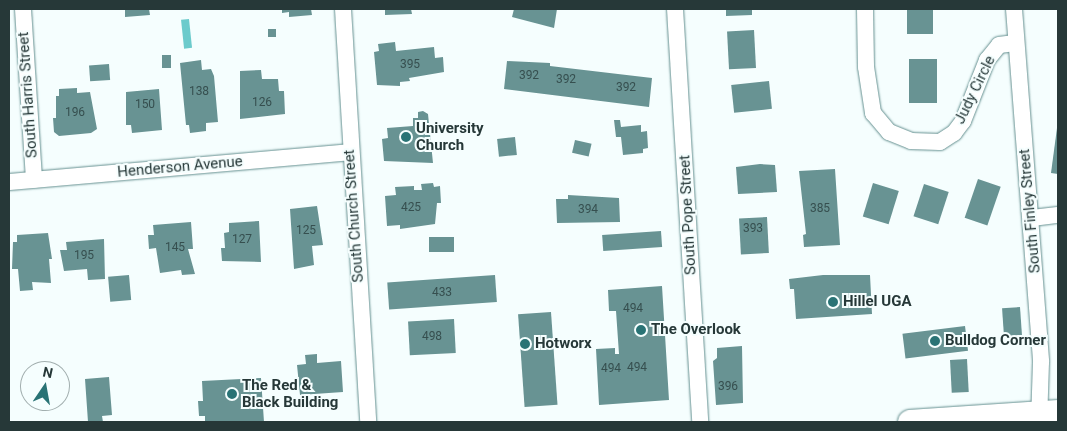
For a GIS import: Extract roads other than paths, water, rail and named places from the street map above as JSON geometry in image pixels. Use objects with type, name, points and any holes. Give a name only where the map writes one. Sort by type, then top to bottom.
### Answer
[{"type":"main road","points":[[910,422],[1046,416]]},
{"type":"street","name":"South Harris Street","points":[[23,9],[34,180]]},
{"type":"street","name":"South Church Street","points":[[343,9],[350,152],[368,422]]},
{"type":"street","name":"South Pope Street","points":[[674,9],[700,422]]},
{"type":"street","name":"Judy Circle","points":[[865,9],[866,67],[873,113],[889,132],[911,141],[940,142],[954,133],[963,121],[987,60],[999,45],[1015,43]]},
{"type":"street","name":"South Finley Street","points":[[1014,9],[1015,43],[1032,218],[1046,416]]},
{"type":"street","name":"Henderson Avenue","points":[[9,182],[350,152]]},
{"type":"street","points":[[1032,218],[1058,215]]},
{"type":"water","points":[[189,19],[192,48],[184,49],[181,20]]},
{"type":"place","name":"University Church","points":[[406,137]]},
{"type":"place","name":"Hillel UGA","points":[[833,302]]},
{"type":"place","name":"The Overlook","points":[[641,330]]},
{"type":"place","name":"Bulldog Corner","points":[[935,341]]},
{"type":"place","name":"Hotworx","points":[[525,344]]},
{"type":"place","name":"The Red & Black Building","points":[[232,394]]}]
